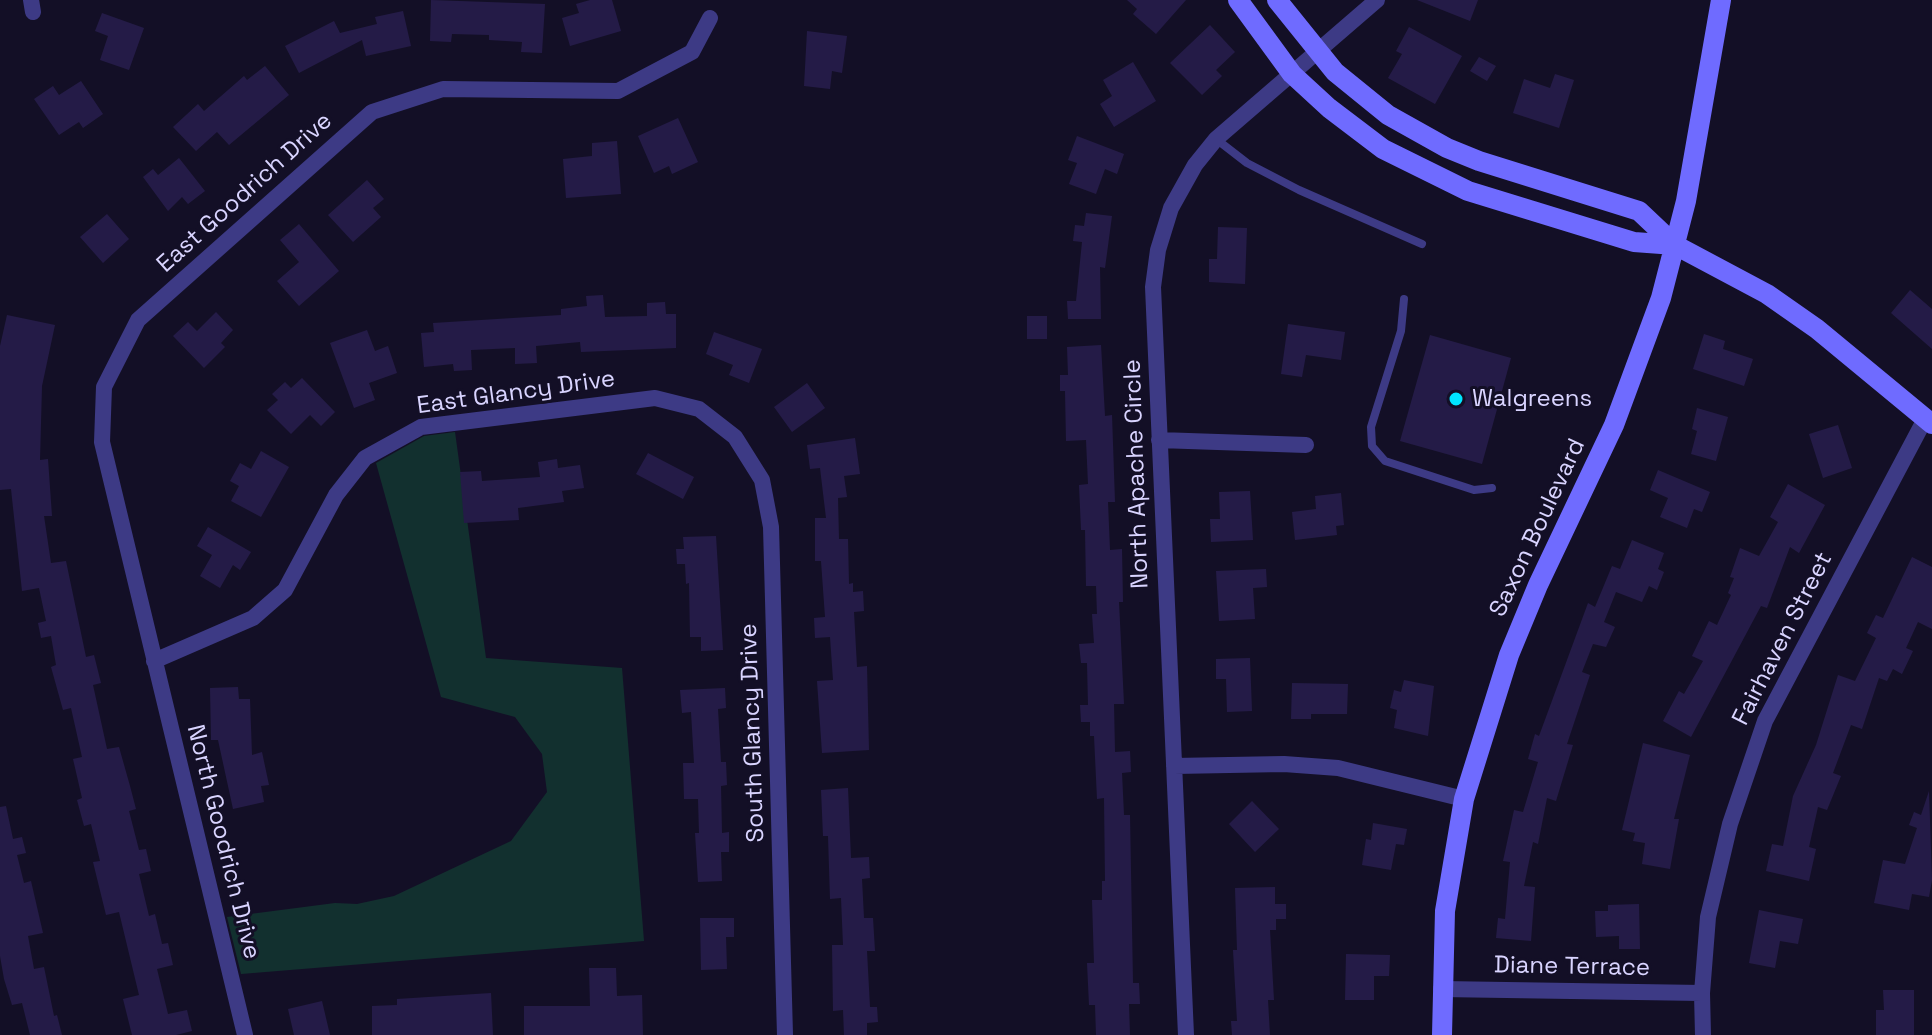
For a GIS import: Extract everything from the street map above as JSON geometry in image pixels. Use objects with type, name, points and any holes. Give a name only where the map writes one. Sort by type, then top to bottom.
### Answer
[{"type":"street","points":[[1238,0],[1292,74],[1329,108],[1383,149],[1468,191],[1634,242],[1675,245]]},
{"type":"street","points":[[1277,0],[1318,52],[1360,93],[1416,132],[1479,161],[1639,211],[1675,245],[1767,294],[1817,329],[1929,421]]},
{"type":"street","name":"North Apache Circle","points":[[1186,1035],[1153,287],[1158,250],[1171,208],[1195,165],[1216,139],[1377,0]]},
{"type":"street","name":"Saxon Boulevard","points":[[1442,1035],[1445,911],[1464,799],[1497,687],[1538,585],[1614,425],[1645,347],[1686,201],[1721,0]]},
{"type":"street","name":"East Goodrich Drive","points":[[154,661],[102,442],[104,387],[138,320],[372,112],[443,89],[618,91],[692,52],[710,18]]},
{"type":"street","name":"East Glancy Drive","points":[[154,661],[253,618],[285,590],[336,495],[365,458],[421,427],[655,398],[699,409],[735,437]]},
{"type":"street","name":"Fairhaven Street","points":[[1703,1035],[1702,993],[1708,917],[1723,855],[1765,721],[1929,421]]},
{"type":"street","name":"South Glancy Drive","points":[[735,437],[762,480],[771,527],[785,1035]]},
{"type":"street","points":[[1159,440],[1306,445]]},
{"type":"street","name":"North Goodrich Drive","points":[[154,661],[245,1035]]},
{"type":"street","points":[[1174,766],[1284,764],[1338,768],[1464,799]]},
{"type":"street","name":"Diane Terrace","points":[[1441,989],[1702,993]]},
{"type":"lane","points":[[1216,139],[1247,163],[1299,190],[1422,244]]},
{"type":"lane","points":[[1404,299],[1401,331],[1371,427],[1372,446],[1385,461],[1474,490],[1492,488]]},
{"type":"green space","points":[[455,432],[486,658],[622,668],[644,941],[241,974],[227,917],[335,903],[357,904],[394,896],[511,841],[547,792],[542,754],[515,717],[441,697],[376,463],[424,436]]},
{"type":"building","points":[[431,0],[545,4],[542,53],[521,52],[522,42],[489,40],[489,35],[452,34],[451,42],[430,41]]},
{"type":"building","points":[[590,0],[612,0],[621,31],[570,46],[562,18],[579,13],[576,4]]},
{"type":"building","points":[[1127,0],[1186,0],[1156,34],[1133,14],[1137,9]]},
{"type":"building","points":[[1417,0],[1478,0],[1470,21]]},
{"type":"building","points":[[403,11],[411,46],[366,56],[362,40],[299,73],[285,46],[334,21],[340,33],[377,24],[375,17]]},
{"type":"building","points":[[102,13],[144,28],[129,70],[100,60],[108,36],[95,31]]},
{"type":"building","points":[[1210,25],[1235,52],[1216,70],[1222,76],[1202,95],[1170,63]]},
{"type":"building","points":[[1409,27],[1462,56],[1435,104],[1388,78],[1402,54],[1396,51]]},
{"type":"building","points":[[807,31],[847,36],[842,73],[832,71],[830,89],[804,86]]},
{"type":"building","points":[[1479,57],[1496,66],[1487,81],[1470,71]]},
{"type":"building","points":[[1133,62],[1156,101],[1114,127],[1100,104],[1112,96],[1103,80]]},
{"type":"building","points":[[265,66],[289,95],[229,145],[217,132],[196,151],[173,127],[198,104],[204,111],[244,76],[247,80]]},
{"type":"building","points":[[1555,74],[1574,80],[1559,128],[1513,113],[1524,79],[1550,88]]},
{"type":"building","points":[[81,81],[103,114],[83,128],[79,122],[59,135],[34,99],[53,86],[59,95]]},
{"type":"building","points":[[678,118],[698,162],[672,174],[669,166],[654,173],[638,136]]},
{"type":"building","points":[[1077,136],[1124,154],[1117,174],[1105,169],[1096,194],[1069,184],[1077,163],[1068,160]]},
{"type":"building","points":[[617,141],[621,194],[566,198],[563,159],[592,156],[592,143]]},
{"type":"building","points":[[179,158],[205,191],[188,204],[182,197],[168,211],[143,177],[153,169],[158,175]]},
{"type":"building","points":[[367,180],[384,199],[373,208],[381,217],[353,242],[328,215]]},
{"type":"building","points":[[1086,213],[1112,216],[1105,268],[1100,267],[1101,319],[1068,319],[1067,301],[1076,301],[1082,242],[1073,241],[1075,225],[1084,226]]},
{"type":"building","points":[[107,214],[129,239],[103,263],[80,237]]},
{"type":"building","points":[[299,224],[339,271],[299,306],[277,281],[299,262],[280,240]]},
{"type":"building","points":[[1218,227],[1247,228],[1245,284],[1209,282],[1209,259],[1217,259]]},
{"type":"building","points":[[1910,290],[1932,309],[1932,349],[1891,313]]},
{"type":"building","points":[[603,295],[605,317],[647,316],[647,303],[665,302],[666,314],[676,314],[676,348],[581,352],[580,342],[536,346],[537,363],[515,364],[515,348],[471,350],[472,370],[454,371],[453,364],[424,367],[421,333],[434,332],[433,323],[561,315],[561,309],[587,306],[586,296]]},
{"type":"building","points":[[216,312],[233,330],[221,343],[225,347],[204,368],[173,336],[188,322],[197,331]]},
{"type":"building","points":[[7,315],[55,325],[42,386],[40,460],[48,459],[52,516],[44,516],[51,563],[66,561],[86,657],[94,655],[101,683],[93,685],[107,749],[119,747],[130,786],[136,809],[129,811],[139,850],[146,849],[151,871],[139,874],[149,916],[155,914],[162,944],[168,943],[173,965],[157,969],[168,1014],[187,1010],[192,1031],[176,1035],[132,1035],[123,999],[139,995],[119,912],[106,915],[93,862],[100,861],[91,824],[84,826],[77,800],[82,798],[73,759],[82,757],[71,708],[63,710],[51,667],[56,665],[51,636],[41,638],[38,623],[46,621],[39,588],[22,591],[11,489],[0,490],[0,346]]},
{"type":"building","points":[[1027,316],[1047,316],[1047,339],[1027,339]]},
{"type":"building","points":[[1288,324],[1345,332],[1341,360],[1306,355],[1302,377],[1281,374]]},
{"type":"building","points":[[367,330],[375,351],[388,346],[397,373],[369,383],[375,400],[354,408],[330,343]]},
{"type":"building","points":[[714,332],[762,349],[749,383],[729,375],[733,365],[706,354]]},
{"type":"building","points":[[1704,334],[1725,341],[1723,349],[1753,359],[1744,386],[1693,369]]},
{"type":"building","name":"Walgreens","points":[[1430,335],[1511,358],[1482,464],[1400,441]]},
{"type":"building","points":[[1101,345],[1105,416],[1112,415],[1115,502],[1108,502],[1110,550],[1122,549],[1123,602],[1119,602],[1124,704],[1114,704],[1115,752],[1130,751],[1131,772],[1122,773],[1124,815],[1130,815],[1133,983],[1139,983],[1140,1004],[1129,1004],[1130,1035],[1096,1035],[1095,1005],[1089,1005],[1087,963],[1094,963],[1092,900],[1102,900],[1102,881],[1105,881],[1104,798],[1097,799],[1094,736],[1090,736],[1090,722],[1081,722],[1080,705],[1088,705],[1087,663],[1081,663],[1079,644],[1094,643],[1092,614],[1097,614],[1096,586],[1086,586],[1085,530],[1081,530],[1079,485],[1088,484],[1086,440],[1066,441],[1065,391],[1060,391],[1060,375],[1068,375],[1067,347]]},
{"type":"building","points":[[302,378],[335,412],[321,426],[310,415],[291,434],[267,410],[278,400],[272,394],[285,382],[291,388]]},
{"type":"building","points":[[807,383],[825,408],[792,432],[774,407]]},
{"type":"building","points":[[1697,408],[1728,417],[1716,461],[1691,454],[1697,431],[1692,429]]},
{"type":"building","points":[[1838,425],[1852,468],[1823,478],[1809,434]]},
{"type":"building","points":[[855,438],[860,474],[844,476],[847,497],[838,498],[839,539],[848,539],[849,584],[853,583],[853,592],[863,591],[864,611],[854,612],[857,667],[867,666],[869,750],[822,753],[817,681],[833,680],[830,637],[815,638],[814,618],[825,617],[821,561],[815,561],[815,518],[826,518],[820,468],[810,469],[807,445]]},
{"type":"building","points":[[261,451],[289,467],[261,517],[231,501],[239,486],[230,481],[240,463],[251,469]]},
{"type":"building","points":[[648,453],[694,477],[683,499],[636,474]]},
{"type":"building","points":[[557,459],[558,468],[580,465],[584,488],[562,491],[564,502],[518,508],[519,520],[464,523],[460,472],[481,471],[482,481],[540,477],[538,462]]},
{"type":"building","points":[[1658,470],[1710,492],[1702,512],[1694,509],[1687,528],[1660,517],[1668,498],[1650,490]]},
{"type":"building","points":[[1788,484],[1825,505],[1799,553],[1790,547],[1767,608],[1761,606],[1691,737],[1663,721],[1679,691],[1684,694],[1703,661],[1692,656],[1709,621],[1717,625],[1731,595],[1728,593],[1734,578],[1730,577],[1740,548],[1759,556],[1778,522],[1770,517]]},
{"type":"building","points":[[1250,491],[1253,540],[1211,542],[1210,519],[1220,519],[1219,492]]},
{"type":"building","points":[[1341,493],[1344,525],[1336,526],[1337,535],[1295,540],[1292,512],[1316,509],[1315,496]]},
{"type":"building","points":[[208,527],[251,552],[240,570],[233,565],[220,588],[200,576],[212,555],[197,546]]},
{"type":"building","points":[[716,536],[723,650],[701,651],[701,637],[690,637],[689,583],[686,584],[685,564],[677,564],[676,549],[684,549],[683,537]]},
{"type":"building","points":[[1632,540],[1664,553],[1658,569],[1664,572],[1657,590],[1649,586],[1642,602],[1616,592],[1604,622],[1615,627],[1606,647],[1593,644],[1582,672],[1590,675],[1567,744],[1573,745],[1556,801],[1547,798],[1538,844],[1533,842],[1524,886],[1535,887],[1531,941],[1496,938],[1498,918],[1505,919],[1510,862],[1503,861],[1514,810],[1523,812],[1538,762],[1528,759],[1535,734],[1539,736],[1588,603],[1595,607],[1612,566],[1620,569]]},
{"type":"building","points":[[1912,557],[1932,567],[1932,629],[1918,622],[1906,648],[1913,651],[1902,674],[1893,669],[1887,681],[1879,678],[1862,729],[1851,725],[1833,773],[1841,776],[1827,810],[1818,807],[1809,847],[1816,849],[1809,881],[1766,871],[1772,844],[1783,846],[1793,796],[1816,745],[1838,675],[1855,681],[1876,638],[1867,633],[1876,615],[1883,618]]},
{"type":"building","points":[[1266,569],[1267,587],[1253,588],[1255,619],[1219,621],[1216,571]]},
{"type":"building","points":[[1250,658],[1252,711],[1227,712],[1226,679],[1216,679],[1216,659]]},
{"type":"building","points":[[1404,680],[1434,686],[1428,736],[1394,728],[1397,710],[1390,708],[1394,690],[1401,692]]},
{"type":"building","points":[[1292,683],[1348,684],[1347,714],[1311,714],[1311,719],[1291,719]]},
{"type":"building","points":[[238,687],[239,699],[250,699],[252,755],[262,752],[269,785],[261,786],[264,802],[233,809],[218,740],[211,740],[210,688]]},
{"type":"building","points":[[725,688],[726,708],[718,709],[721,762],[726,762],[727,785],[721,786],[722,833],[729,832],[729,852],[721,852],[722,881],[698,882],[695,833],[699,833],[698,799],[684,799],[683,763],[694,763],[691,712],[682,713],[680,690]]},
{"type":"building","points":[[1643,743],[1690,755],[1674,819],[1679,819],[1670,869],[1642,864],[1645,843],[1633,841],[1635,833],[1622,830]]},
{"type":"building","points":[[848,788],[851,858],[869,857],[870,878],[862,879],[864,918],[873,918],[875,951],[867,951],[870,1007],[877,1007],[878,1022],[867,1023],[867,1035],[844,1035],[843,1010],[833,1011],[832,945],[843,945],[841,898],[830,899],[828,836],[823,836],[821,790]]},
{"type":"building","points":[[1929,791],[1932,880],[1929,897],[1912,894],[1909,910],[1874,903],[1883,860],[1905,864],[1917,828],[1909,825],[1914,812],[1921,815]]},
{"type":"building","points":[[1252,801],[1279,829],[1255,852],[1229,824]]},
{"type":"building","points":[[6,806],[13,839],[22,837],[26,853],[17,855],[24,883],[31,881],[43,933],[28,936],[34,969],[44,967],[54,1016],[57,1015],[62,1035],[30,1035],[22,1003],[12,1005],[4,979],[0,956],[0,807]]},
{"type":"building","points":[[1373,823],[1407,829],[1404,845],[1396,844],[1391,870],[1362,865],[1366,839],[1371,840]]},
{"type":"building","points":[[1275,887],[1275,904],[1286,904],[1286,919],[1276,919],[1276,930],[1270,930],[1274,1000],[1268,1000],[1270,1035],[1232,1035],[1231,1021],[1237,1021],[1233,950],[1237,950],[1235,888]]},
{"type":"building","points":[[1639,904],[1640,949],[1619,949],[1619,936],[1596,937],[1595,911],[1608,911],[1608,905]]},
{"type":"building","points":[[1759,910],[1803,919],[1798,944],[1780,941],[1775,968],[1749,963]]},
{"type":"building","points":[[700,918],[734,918],[734,937],[726,937],[727,969],[701,970]]},
{"type":"building","points":[[1346,954],[1390,955],[1389,976],[1374,976],[1374,1000],[1345,1000]]},
{"type":"building","points":[[589,968],[616,968],[617,996],[642,995],[643,1035],[524,1035],[524,1006],[590,1006]]},
{"type":"building","points":[[1883,990],[1914,990],[1914,1035],[1876,1035],[1876,1010],[1884,1010]]},
{"type":"building","points":[[491,993],[493,1035],[372,1035],[372,1006],[397,1005],[397,999]]},
{"type":"building","points":[[322,1001],[330,1035],[294,1035],[288,1009]]},
{"type":"place","name":"Walgreens","points":[[1456,399]]}]
